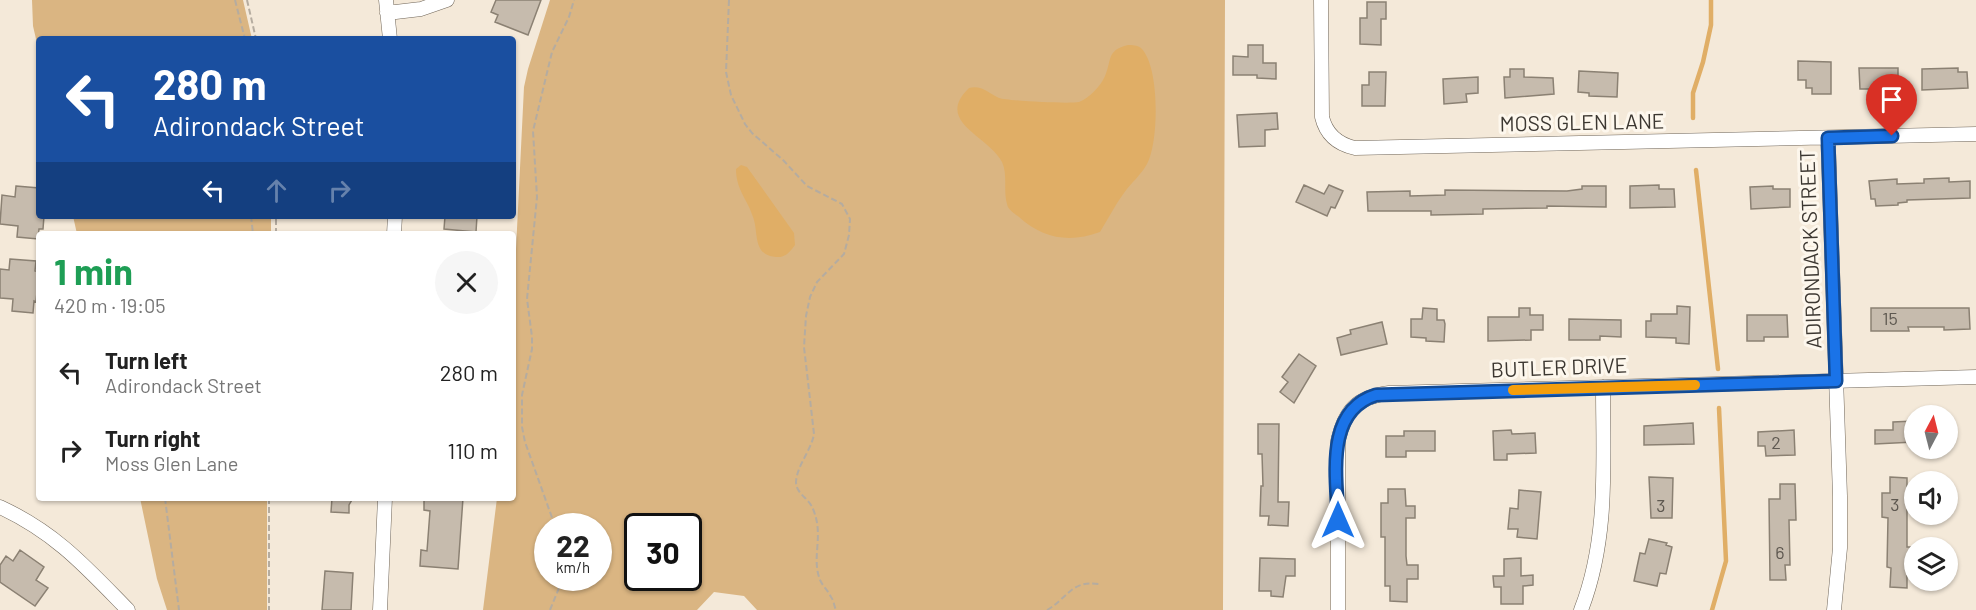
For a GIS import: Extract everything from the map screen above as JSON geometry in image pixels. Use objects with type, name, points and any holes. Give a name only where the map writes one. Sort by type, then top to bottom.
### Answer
[{"type":"street","points":[[390,36],[386,7],[421,9],[447,0]]},
{"type":"street","name":"MOSS GLEN LANE","points":[[1320,0],[1322,117],[1328,132],[1347,146],[1372,149],[1976,134]]},
{"type":"street","name":"ADIRONDACK STREET","points":[[1828,138],[1840,548],[1834,610]]},
{"type":"street","name":"BUTLER DRIVE","points":[[1338,610],[1338,441],[1345,419],[1357,403],[1366,398],[1389,393],[1976,377]]},
{"type":"street","points":[[1581,610],[1592,577],[1602,525],[1603,387]]},
{"type":"street","points":[[380,610],[385,501]]},
{"type":"street","points":[[0,507],[30,523],[66,548],[128,610]]},
{"type":"path","points":[[235,0],[244,36]]},
{"type":"path","points":[[247,0],[255,36]]},
{"type":"path","points":[[550,513],[525,442],[522,427],[522,394],[532,337],[528,298],[537,189],[533,131],[552,52],[569,17],[574,0]]},
{"type":"path","points":[[729,0],[726,72],[731,94],[745,124],[752,133],[783,159],[807,186],[842,204],[850,219],[844,254],[816,282],[808,306],[804,347],[814,434],[813,442],[796,481],[797,488],[815,514],[819,537],[818,576],[832,597],[836,610]]},
{"type":"path","points":[[165,501],[179,610]]},
{"type":"path","points":[[269,501],[269,610]]},
{"type":"path","points":[[1047,610],[1079,585],[1099,584]]},
{"type":"path","points":[[550,610],[558,591]]},
{"type":"shaded area","points":[[32,0],[243,0],[251,36],[36,36],[36,39]]},
{"type":"shaded area","points":[[550,0],[1225,0],[1223,610],[757,610],[744,596],[714,592],[697,610],[483,610],[497,501],[516,501],[516,249],[524,87]]},
{"type":"shaded area","points":[[1128,45],[1141,48],[1152,71],[1156,104],[1154,139],[1147,164],[1127,189],[1100,232],[1068,238],[1057,237],[1038,230],[1009,208],[1002,162],[995,152],[960,119],[957,110],[960,100],[969,88],[974,87],[1005,99],[1079,102],[1091,95],[1101,84],[1113,53]]},
{"type":"shaded area","points":[[741,165],[747,167],[794,233],[795,245],[785,255],[779,257],[768,255],[760,248],[751,211],[738,183],[736,169]]},
{"type":"shaded area","points":[[74,219],[271,219],[271,231],[76,231]]},
{"type":"shaded area","points":[[141,501],[267,501],[267,610],[167,610],[157,579]]},
{"type":"building","points":[[496,0],[541,0],[528,35],[495,22],[498,15],[491,12]]},
{"type":"building","points":[[1367,2],[1386,2],[1386,19],[1381,19],[1381,45],[1360,44],[1360,18],[1367,18]]},
{"type":"building","points":[[1248,45],[1263,45],[1263,63],[1276,63],[1276,79],[1257,78],[1257,75],[1233,75],[1233,56],[1248,57]]},
{"type":"building","points":[[1798,61],[1831,62],[1831,94],[1812,94],[1812,88],[1806,88],[1806,80],[1798,80]]},
{"type":"building","points":[[1859,68],[1898,68],[1898,83],[1883,83],[1883,89],[1860,89]]},
{"type":"building","points":[[1958,68],[1958,72],[1967,72],[1968,88],[1922,90],[1922,69]]},
{"type":"building","points":[[1510,69],[1524,69],[1524,77],[1553,78],[1554,94],[1505,98],[1504,77],[1510,77]]},
{"type":"building","points":[[1579,71],[1618,73],[1617,97],[1589,96],[1589,93],[1578,92]]},
{"type":"building","points":[[1369,72],[1386,72],[1385,106],[1362,106],[1362,85],[1369,85]]},
{"type":"building","points":[[1478,77],[1478,93],[1466,94],[1467,102],[1444,104],[1443,79]]},
{"type":"building","points":[[1277,113],[1278,129],[1265,130],[1265,146],[1239,147],[1237,115]]},
{"type":"building","points":[[1949,178],[1949,182],[1970,181],[1970,198],[1907,200],[1898,205],[1876,206],[1875,199],[1871,199],[1869,181],[1897,179],[1897,184],[1924,183],[1924,179]]},
{"type":"building","points":[[1304,185],[1324,194],[1329,185],[1343,191],[1335,208],[1331,207],[1327,216],[1296,202]]},
{"type":"building","points":[[1659,185],[1659,189],[1674,189],[1675,207],[1630,208],[1630,186]]},
{"type":"building","points":[[16,186],[36,188],[36,219],[44,219],[43,229],[36,231],[36,239],[17,237],[18,226],[0,224],[2,195],[15,197]]},
{"type":"building","points":[[1582,186],[1606,186],[1606,207],[1547,206],[1547,208],[1483,209],[1483,214],[1431,215],[1431,211],[1368,211],[1367,192],[1410,191],[1410,196],[1445,195],[1445,190],[1567,191],[1582,189]]},
{"type":"building","points":[[1773,186],[1773,189],[1790,189],[1790,207],[1751,209],[1750,187]]},
{"type":"building","points":[[445,219],[477,219],[476,231],[444,229]]},
{"type":"building","points":[[10,259],[36,261],[36,302],[34,301],[33,313],[12,311],[13,299],[0,298],[0,269],[9,270]]},
{"type":"building","points":[[1677,306],[1690,307],[1689,344],[1676,343],[1676,338],[1646,337],[1646,321],[1651,321],[1651,314],[1677,314]]},
{"type":"building","points":[[1423,308],[1437,309],[1437,320],[1444,320],[1444,342],[1411,337],[1411,319],[1422,319]]},
{"type":"building","points":[[1519,308],[1530,308],[1530,315],[1543,315],[1543,330],[1531,330],[1531,340],[1488,341],[1488,317],[1519,317]]},
{"type":"building","points":[[1871,308],[1969,308],[1970,329],[1944,330],[1944,327],[1908,327],[1909,331],[1871,331]]},
{"type":"building","points":[[1747,315],[1787,315],[1788,337],[1764,337],[1764,341],[1747,341]]},
{"type":"building","points":[[1569,319],[1621,320],[1621,337],[1600,336],[1600,340],[1569,340]]},
{"type":"building","points":[[1382,322],[1387,344],[1341,355],[1337,338],[1351,334],[1350,330]]},
{"type":"building","points":[[1299,354],[1316,366],[1294,403],[1280,392],[1288,382],[1282,377]]},
{"type":"building","points":[[1904,421],[1904,443],[1875,444],[1875,430],[1893,430],[1893,422]]},
{"type":"building","points":[[1693,423],[1694,444],[1644,445],[1644,426]]},
{"type":"building","points":[[1258,424],[1279,424],[1278,502],[1289,502],[1288,526],[1268,525],[1269,516],[1260,516],[1261,486],[1263,486],[1262,454],[1258,454]]},
{"type":"building","points":[[1511,430],[1512,434],[1535,433],[1536,453],[1507,454],[1507,460],[1494,460],[1493,431]]},
{"type":"building","points":[[1794,430],[1795,455],[1766,456],[1765,446],[1758,446],[1758,432]]},
{"type":"building","points":[[1404,431],[1435,431],[1435,451],[1406,451],[1406,457],[1386,457],[1386,436],[1404,436]]},
{"type":"building","points":[[1649,477],[1673,478],[1672,518],[1651,518]]},
{"type":"building","points":[[1890,477],[1904,478],[1904,525],[1907,525],[1907,537],[1904,537],[1904,588],[1890,587],[1891,568],[1887,567],[1888,518],[1882,517],[1882,493],[1890,493]]},
{"type":"building","points":[[1780,484],[1795,484],[1796,520],[1789,520],[1790,565],[1785,565],[1786,580],[1770,580],[1769,499],[1780,499]]},
{"type":"building","points":[[1388,489],[1405,489],[1406,506],[1415,506],[1415,518],[1406,518],[1406,556],[1407,565],[1418,565],[1418,579],[1407,579],[1407,602],[1390,601],[1390,586],[1385,586],[1385,537],[1381,537],[1381,503],[1388,503]]},
{"type":"building","points":[[1519,490],[1541,492],[1537,539],[1517,537],[1518,529],[1508,529],[1510,508],[1518,509]]},
{"type":"building","points":[[332,501],[351,501],[349,513],[331,512]]},
{"type":"building","points":[[424,501],[463,501],[458,569],[420,566],[421,550],[427,551],[430,511],[424,510]]},
{"type":"building","points":[[1649,539],[1667,543],[1666,545],[1672,547],[1666,574],[1660,573],[1657,586],[1634,581],[1640,553],[1645,554]]},
{"type":"building","points":[[20,550],[44,567],[36,580],[48,588],[35,606],[0,582],[0,565],[6,556],[13,561]]},
{"type":"building","points":[[1260,558],[1295,559],[1295,576],[1286,576],[1283,597],[1271,596],[1271,591],[1259,591]]},
{"type":"building","points":[[1521,558],[1521,576],[1533,575],[1533,585],[1523,586],[1523,604],[1501,604],[1501,587],[1494,587],[1493,576],[1504,576],[1504,559]]},
{"type":"building","points":[[325,571],[353,573],[351,610],[322,610]]},
{"type":"waterway","points":[[1693,118],[1693,93],[1711,25],[1711,0]]},
{"type":"waterway","points":[[1696,170],[1718,369]]},
{"type":"waterway","points":[[1712,610],[1726,561],[1719,408]]},
{"type":"slow traffic","points":[[1513,390],[1695,385]]},
{"type":"route","points":[[1338,520],[1337,453],[1341,429],[1345,419],[1357,403],[1376,395],[1836,381],[1828,138],[1892,136]]}]
